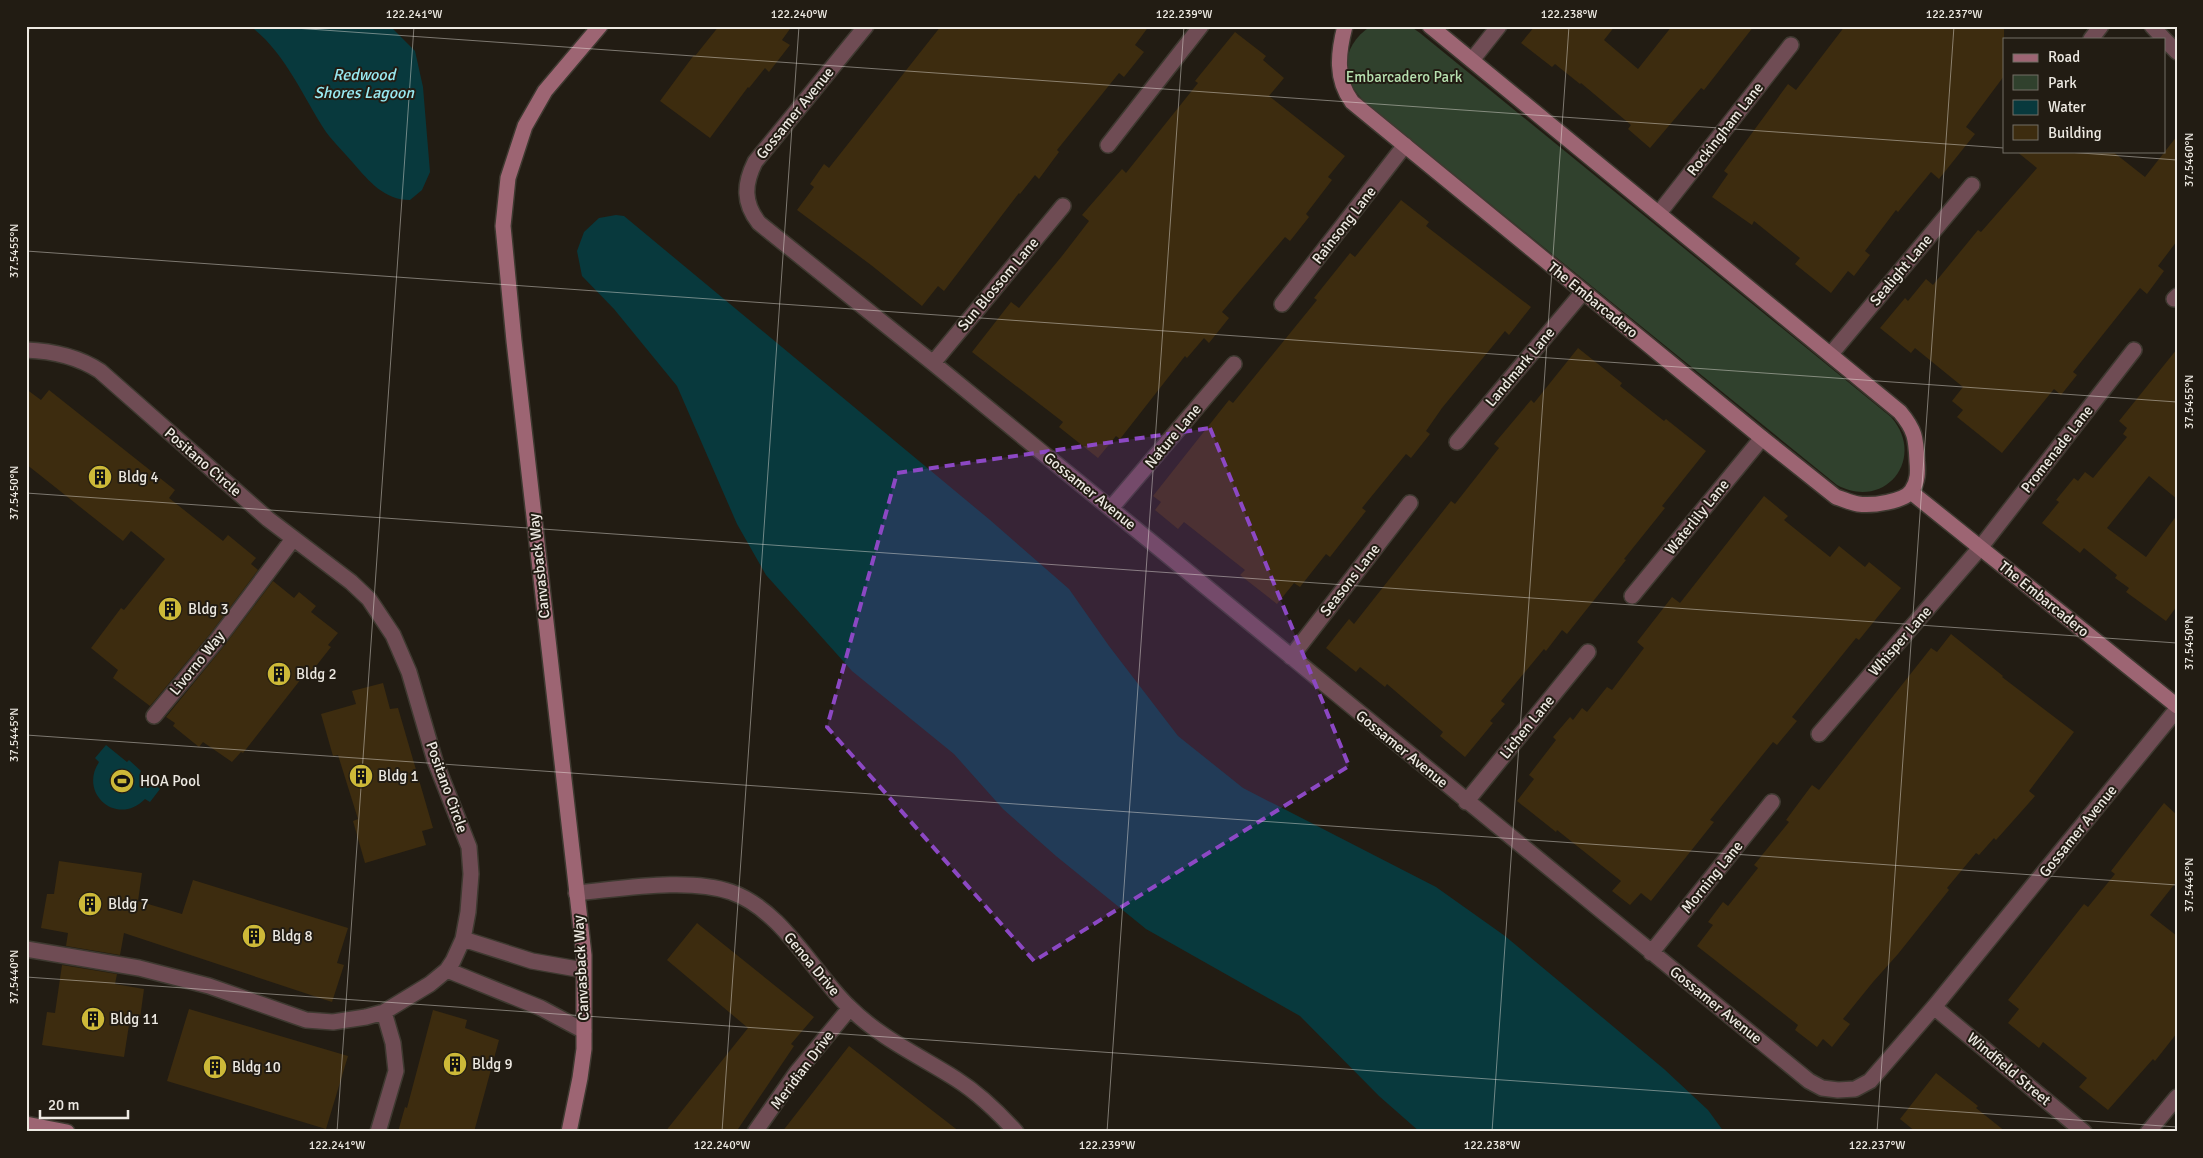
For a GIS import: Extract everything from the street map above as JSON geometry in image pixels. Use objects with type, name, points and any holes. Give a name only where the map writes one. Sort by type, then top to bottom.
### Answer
[{"type":"street","name":"Canvasback Way","points":[[568,1132],[580,1078],[584,1031],[584,955],[515,351],[503,226],[508,178],[525,126],[545,91],[600,26]]},
{"type":"street","name":"Gossamer Avenue","points":[[866,26],[755,162],[747,182],[748,202],[750,210],[759,223],[933,362],[1651,953],[1809,1081],[1822,1088],[1838,1090],[1855,1089],[1870,1081],[1934,1007],[2177,707]]},
{"type":"street","points":[[1108,145],[1201,26]]},
{"type":"street","name":"The Embarcadero","points":[[1344,26],[1339,48],[1340,78],[1345,92],[1352,102],[1583,292],[1836,497],[1859,504],[1878,504],[1897,500],[1912,492],[2177,707]]},
{"type":"street","points":[[1430,26],[1900,412],[1913,428],[1917,450],[1918,477],[1912,492]]},
{"type":"street","points":[[1472,60],[1499,26]]},
{"type":"street","points":[[2092,38],[2101,26]]},
{"type":"street","points":[[2152,26],[2163,38]]},
{"type":"street","points":[[2166,41],[2177,52]]},
{"type":"street","name":"Rockingham Lane","points":[[1659,213],[1791,45]]},
{"type":"street","name":"Rainsong Lane","points":[[1282,304],[1405,145]]},
{"type":"street","name":"Sealight Lane","points":[[1831,354],[1972,185]]},
{"type":"street","name":"Sun Blossom Lane","points":[[933,362],[1063,206]]},
{"type":"street","name":"Landmark Lane","points":[[1457,442],[1583,292]]},
{"type":"street","name":"Positano Circle","points":[[26,350],[70,356],[100,372],[268,519],[351,582],[368,599],[393,635],[408,672],[435,762],[470,853],[471,874],[463,939],[447,970],[430,984],[384,1012],[350,1020],[333,1022],[306,1020],[209,986],[140,968],[26,949]]},
{"type":"street","name":"Promenade Lane","points":[[1980,548],[2134,350]]},
{"type":"street","name":"Nature Lane","points":[[1111,508],[1234,364]]},
{"type":"street","name":"Waterlily Lane","points":[[1632,596],[1762,438]]},
{"type":"street","name":"Seasons Lane","points":[[1291,657],[1410,503]]},
{"type":"street","name":"Livorno Way","points":[[154,716],[217,640],[294,539]]},
{"type":"street","name":"Whisper Lane","points":[[1820,734],[1980,548]]},
{"type":"street","name":"Lichen Lane","points":[[1466,802],[1588,652]]},
{"type":"street","name":"Morning Lane","points":[[1651,953],[1772,802]]},
{"type":"street","name":"Genoa Drive","points":[[576,893],[684,885],[708,887],[730,892],[747,899],[776,922],[850,1008],[894,1043],[958,1080],[1004,1118],[1016,1132]]},
{"type":"street","points":[[463,939],[532,961],[583,970]]},
{"type":"street","points":[[447,970],[541,1008],[584,1031]]},
{"type":"street","name":"Windfield Street","points":[[1934,1007],[2084,1132]]},
{"type":"street","name":"Meridian Drive","points":[[755,1132],[797,1072],[850,1008]]},
{"type":"street","points":[[378,1132],[396,1071],[393,1043],[384,1012]]},
{"type":"street","points":[[2148,1132],[2177,1097]]},
{"type":"street","points":[[26,1124],[66,1132]]},
{"type":"highlighted area","points":[[1210,428],[1349,766],[1034,961],[827,727],[897,473]]},
{"type":"green space","name":"Embarcadero Park","points":[[1371,26],[1410,26],[1420,33],[1891,417],[1901,433],[1904,449],[1902,463],[1895,476],[1885,486],[1871,491],[1855,491],[1837,485],[1367,104],[1352,85],[1347,64],[1353,44]]},
{"type":"water","name":"Redwood Shores Lagoon","points":[[250,26],[390,26],[415,51],[423,87],[430,172],[422,190],[410,200],[401,199],[392,197],[371,183],[329,136],[283,62]]},
{"type":"water","points":[[616,215],[624,216],[990,520],[1069,589],[1109,646],[1178,736],[1243,788],[1436,887],[1505,936],[1664,1069],[1708,1110],[1724,1132],[1420,1132],[1379,1096],[1300,1016],[1146,929],[1056,856],[1003,809],[954,754],[852,671],[766,575],[737,524],[677,386],[614,309],[582,276],[577,251],[584,232],[599,218]]},
{"type":"water","name":"HOA Pool","points":[[106,745],[127,762],[129,760],[141,771],[140,773],[160,789],[150,802],[145,799],[134,807],[123,810],[113,808],[104,803],[97,795],[94,785],[94,774],[99,762],[95,758]]},
{"type":"building","points":[[719,26],[792,26],[782,40],[790,45],[769,72],[765,68],[748,87],[710,138],[660,101],[694,55]]},
{"type":"building","points":[[941,26],[1149,26],[1135,45],[1144,52],[1124,77],[1119,73],[1057,150],[1059,152],[1039,179],[1035,175],[1019,193],[944,291],[938,286],[922,306],[797,210],[814,187],[810,184],[824,164],[829,168]]},
{"type":"building","points":[[1535,26],[1615,26],[1604,40],[1638,69],[1672,26],[1754,26],[1704,90],[1701,88],[1650,148],[1628,129],[1631,125],[1581,83],[1555,64],[1552,67],[1521,43]]},
{"type":"building","points":[[1845,26],[2004,26],[2003,77],[1966,127],[1975,134],[1939,179],[1931,172],[1898,212],[1896,210],[1865,251],[1870,255],[1854,276],[1848,271],[1831,293],[1795,264],[1800,258],[1754,221],[1752,225],[1712,197],[1728,174],[1724,171],[1788,84],[1796,90]]},
{"type":"building","points":[[1235,32],[1266,56],[1263,60],[1284,78],[1269,96],[1345,156],[1328,177],[1332,180],[1306,214],[1309,217],[1290,241],[1285,237],[1222,312],[1229,318],[1209,343],[1204,338],[1187,358],[1185,356],[1120,439],[1116,436],[1098,458],[1059,427],[1063,422],[972,352],[1011,302],[1019,308],[1062,256],[1089,221],[1082,215],[1122,169],[1126,173],[1198,83],[1195,81]]},
{"type":"building","points":[[2177,136],[2177,241],[2158,266],[2164,271],[2147,294],[2140,288],[2073,372],[2077,375],[2061,395],[2054,389],[2002,453],[1957,417],[1963,410],[1952,401],[1963,387],[1915,348],[1911,353],[1880,328],[1905,298],[1908,301],[1926,279],[1933,285],[1978,230],[1981,232],[2037,168],[2017,152],[2113,152],[2145,177]]},
{"type":"building","points":[[1401,200],[1429,222],[1426,226],[1531,307],[1509,335],[1505,331],[1442,408],[1426,431],[1430,434],[1411,458],[1406,454],[1362,508],[1366,511],[1330,557],[1326,554],[1300,587],[1294,583],[1277,604],[1240,575],[1245,570],[1184,522],[1178,529],[1155,510],[1161,502],[1153,496],[1229,400],[1233,403],[1317,300],[1314,298],[1350,253],[1355,257]]},
{"type":"building","points":[[1578,348],[1622,383],[1620,386],[1706,451],[1662,506],[1665,508],[1624,559],[1626,560],[1567,634],[1562,630],[1546,651],[1544,649],[1501,701],[1505,704],[1490,721],[1493,723],[1465,757],[1440,736],[1443,732],[1387,684],[1385,687],[1360,667],[1356,672],[1326,648],[1349,619],[1354,624],[1451,501],[1455,504],[1499,448],[1494,444],[1531,400],[1534,403]]},
{"type":"building","points":[[2177,349],[2177,499],[2149,476],[2107,528],[2146,557],[2177,515],[2177,606],[2166,621],[2126,592],[2129,588],[2115,578],[2117,575],[2084,548],[2080,553],[2042,523],[2059,502],[2056,500],[2074,478],[2078,481],[2085,472],[2093,478],[2127,437],[2123,434],[2127,428],[2119,421]]},
{"type":"building","points":[[26,389],[41,400],[49,390],[175,490],[169,498],[223,541],[228,535],[256,558],[251,564],[258,570],[210,634],[150,706],[113,678],[118,670],[91,648],[121,608],[124,610],[165,559],[131,531],[123,541],[26,464]]},
{"type":"building","points":[[1764,496],[1788,516],[1784,520],[1830,557],[1839,546],[1865,567],[1869,562],[1901,588],[1859,640],[1856,638],[1792,717],[1797,721],[1777,745],[1773,742],[1710,820],[1714,822],[1651,901],[1641,893],[1630,905],[1612,891],[1621,881],[1517,801],[1534,779],[1529,775],[1556,740],[1553,737],[1570,717],[1573,720],[1582,708],[1587,712],[1607,687],[1612,690],[1644,648],[1637,642],[1672,597],[1680,603]]},
{"type":"building","name":"Bldg 2","points":[[273,581],[294,598],[299,592],[316,606],[311,612],[338,633],[328,645],[331,647],[309,675],[308,670],[243,753],[241,752],[232,762],[203,742],[199,747],[173,726],[175,723],[166,717],[224,646]]},
{"type":"building","points":[[1951,634],[2002,677],[2074,732],[2029,791],[2035,796],[1996,840],[1994,838],[1979,855],[1976,853],[1947,888],[1949,890],[1898,954],[1843,1019],[1850,1024],[1832,1047],[1823,1039],[1817,1047],[1795,1030],[1798,1025],[1697,946],[1713,925],[1708,922],[1723,902],[1728,906],[1758,868],[1754,865],[1789,822],[1786,820],[1812,785],[1819,790],[1931,648],[1937,652]]},
{"type":"building","name":"Bldg 1","points":[[383,683],[390,709],[398,708],[433,828],[422,831],[426,845],[365,863],[353,821],[358,819],[338,755],[333,756],[321,714],[356,704],[352,691]]},
{"type":"building","points":[[2164,803],[2177,815],[2177,881],[2150,915],[2177,936],[2177,1033],[2155,1061],[2153,1059],[2108,1110],[2079,1087],[2087,1078],[2043,1042],[2039,1048],[2008,1023],[2019,1009],[2008,1000],[2084,904],[2088,907],[2115,874],[2111,871]]},
{"type":"building","name":"Bldg 8","points":[[59,861],[142,873],[138,901],[182,914],[193,880],[348,928],[337,963],[344,965],[332,1002],[124,933],[120,955],[66,946],[68,933],[41,928],[47,894],[54,894]]},
{"type":"building","points":[[697,923],[814,1017],[791,1044],[794,1046],[736,1132],[665,1132],[748,1028],[667,960]]},
{"type":"building","name":"Bldg 11","points":[[62,965],[117,974],[115,984],[144,989],[139,1026],[129,1025],[124,1057],[42,1045],[47,1012],[55,1013]]},
{"type":"building","name":"Bldg 10","points":[[189,1009],[348,1056],[326,1129],[167,1081]]},
{"type":"building","name":"Bldg 9","points":[[433,1010],[467,1020],[465,1028],[499,1040],[474,1132],[398,1132],[405,1107],[407,1108]]},
{"type":"building","points":[[849,1046],[960,1132],[782,1132]]},
{"type":"building","points":[[1936,1073],[1978,1106],[1976,1108],[2006,1132],[1916,1132],[1900,1119]]},
{"type":"place","name":"Bldg 4","points":[[100,477]]},
{"type":"place","name":"Bldg 3","points":[[170,609]]},
{"type":"place","name":"Bldg 2","points":[[279,674]]},
{"type":"place","name":"Bldg 1","points":[[361,776]]},
{"type":"place","name":"HOA Pool","points":[[122,781]]},
{"type":"place","name":"Bldg 7","points":[[90,904]]},
{"type":"place","name":"Bldg 8","points":[[254,936]]},
{"type":"place","name":"Bldg 11","points":[[93,1019]]},
{"type":"place","name":"Bldg 9","points":[[455,1064]]},
{"type":"place","name":"Bldg 10","points":[[215,1067]]}]
